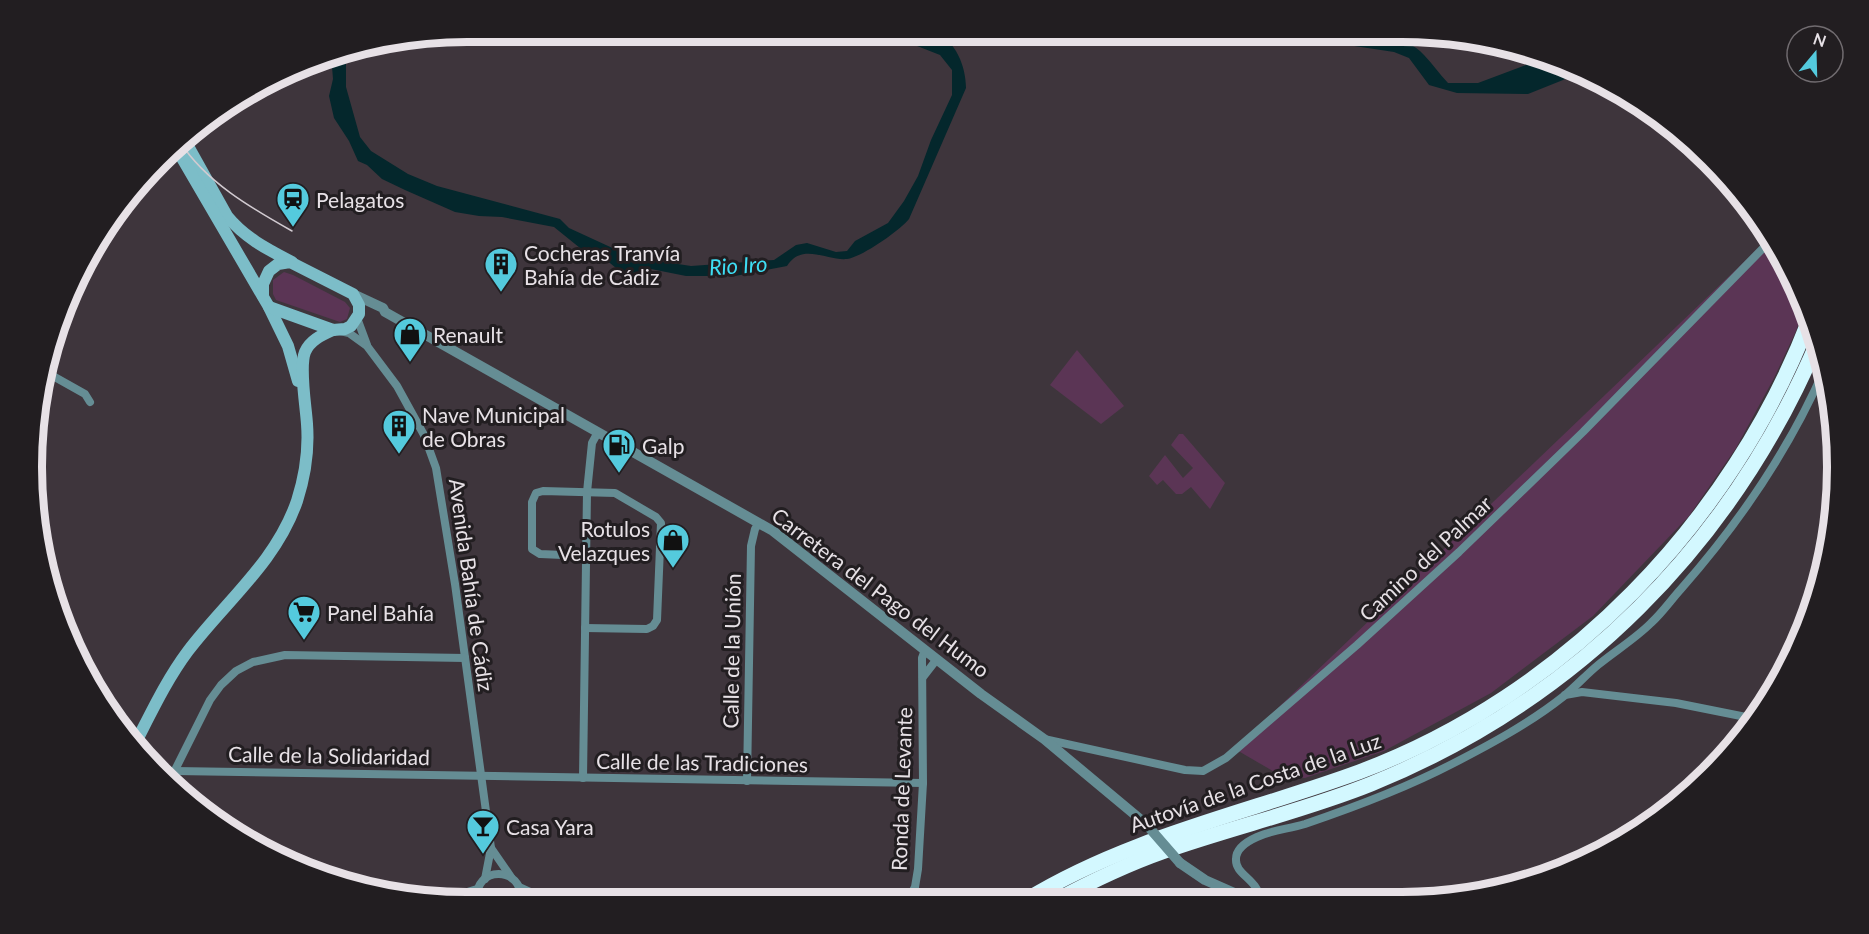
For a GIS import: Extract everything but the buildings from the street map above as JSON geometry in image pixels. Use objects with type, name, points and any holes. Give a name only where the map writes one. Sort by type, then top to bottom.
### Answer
[{"type":"highway","name":"Autovía de la Costa de la Luz","points":[[1040,892],[1065,877],[1126,849],[1316,788],[1389,759],[1463,722],[1539,673],[1597,626],[1645,580],[1706,507],[1748,446],[1796,353],[1805,332]]},
{"type":"highway","name":"Autovía de la Costa de la Luz","points":[[1073,892],[1105,875],[1163,852],[1381,780],[1424,761],[1474,734],[1550,684],[1581,661],[1633,615],[1658,590],[1717,519],[1741,487],[1779,423],[1812,354]]},
{"type":"main road","points":[[139,737],[159,698],[189,651],[259,570],[286,528],[297,499],[305,466],[308,439],[302,365],[305,351],[314,340],[351,326],[358,316],[359,305],[353,294],[260,245],[234,224],[187,147]]},
{"type":"main road","points":[[186,148],[288,346],[305,399]]},
{"type":"main road","points":[[266,302],[263,284],[269,271],[284,262],[296,264]]},
{"type":"main road","points":[[266,302],[336,330]]},
{"type":"street","name":"Camino del Palmar","points":[[1044,739],[1185,770],[1203,771],[1226,758],[1460,552],[1583,432],[1765,246]]},
{"type":"street","name":"Carretera del Pago del Humo","points":[[353,294],[382,308],[385,312],[759,523],[785,540],[923,654],[1044,739],[1146,824],[1180,863],[1205,880],[1232,892]]},
{"type":"street","points":[[358,316],[369,310],[385,312]]},
{"type":"street","name":"Avenida Bahía de Cádiz","points":[[358,316],[368,346],[397,386],[414,416],[436,468],[491,848],[485,879]]},
{"type":"street","name":"Avenida Bahía de Cádiz","points":[[336,330],[349,333],[368,346]]},
{"type":"street","points":[[52,375],[85,394],[90,402]]},
{"type":"street","points":[[1258,892],[1256,885],[1238,869],[1235,860],[1238,852],[1247,842],[1259,836],[1294,827],[1379,798],[1434,774],[1530,720],[1565,695],[1599,664],[1651,623],[1733,528],[1773,467],[1807,409],[1819,382]]},
{"type":"street","points":[[583,778],[587,492],[592,443],[598,432]]},
{"type":"street","points":[[585,628],[647,629],[653,626],[657,620],[662,527],[656,517],[615,493],[540,491],[532,498],[532,549],[540,554],[586,556]]},
{"type":"street","name":"Calle de la Unión","points":[[747,781],[751,546],[755,529],[759,523]]},
{"type":"street","name":"Ronda de Levante","points":[[912,892],[918,869],[923,783],[923,654]]},
{"type":"street","points":[[173,774],[210,700],[221,685],[236,671],[253,662],[285,655],[465,658]]},
{"type":"street","name":"Ronda de Levante","points":[[923,677],[934,662]]},
{"type":"street","points":[[1565,695],[1582,692],[1676,703],[1745,717]]},
{"type":"street","name":"Calle de la Solidaridad","points":[[175,771],[481,776]]},
{"type":"street","name":"Calle de las Tradiciones","points":[[481,776],[923,783]]},
{"type":"street","name":"Avenida Bahía de Cádiz","points":[[491,848],[511,878],[519,886],[531,892]]},
{"type":"street","points":[[470,892],[477,890],[485,879],[498,874],[511,878]]},
{"type":"street","points":[[519,886],[520,892]]},
{"type":"shaded area","points":[[1763,244],[1795,304],[1800,319],[1796,331],[1774,378],[1736,448],[1689,516],[1593,616],[1491,693],[1384,751],[1305,778],[1283,777],[1235,749]]},
{"type":"shaded area","points":[[284,272],[345,302],[350,308],[347,319],[340,322],[276,300],[273,294],[273,280]]},
{"type":"shaded area","points":[[1077,350],[1124,406],[1101,424],[1050,385]]},
{"type":"shaded area","points":[[1179,434],[1183,434],[1225,483],[1210,509],[1191,487],[1182,494],[1176,494],[1163,480],[1157,485],[1149,476],[1165,455],[1183,478],[1193,468],[1171,445]]},
{"type":"water","name":"Rio Iro","points":[[912,42],[949,42],[962,63],[966,88],[909,219],[880,243],[854,257],[839,259],[815,254],[800,255],[787,266],[735,276],[686,276],[651,269],[632,273],[621,272],[600,255],[580,248],[554,227],[502,217],[455,212],[405,190],[382,179],[367,165],[358,161],[349,141],[334,118],[329,96],[333,79],[332,64],[346,60],[346,87],[360,137],[371,151],[408,174],[437,186],[560,219],[569,228],[632,257],[691,266],[774,260],[796,245],[807,243],[836,252],[847,251],[855,241],[888,223],[904,201],[918,176],[931,140],[952,95],[952,70],[940,55]]},
{"type":"water","points":[[1328,42],[1405,42],[1424,55],[1448,83],[1478,83],[1532,63],[1570,76],[1528,94],[1457,93],[1429,85],[1409,58],[1394,52]]},
{"type":"tram line","points":[[185,149],[203,170],[230,193],[292,231]]},
{"type":"place","name":"Pelagatos","points":[[293,228]]},
{"type":"place","name":"Cocheras Tranvía Bahía de Cádiz","points":[[501,293]]},
{"type":"place","name":"Renault","points":[[410,363]]},
{"type":"place","name":"Nave Municipal de Obras","points":[[399,455]]},
{"type":"place","name":"Galp","points":[[619,474]]},
{"type":"place","name":"Rotulos Velazques","points":[[673,569]]},
{"type":"place","name":"Panel Bahía","points":[[304,641]]},
{"type":"place","name":"Casa Yara","points":[[483,855]]}]
